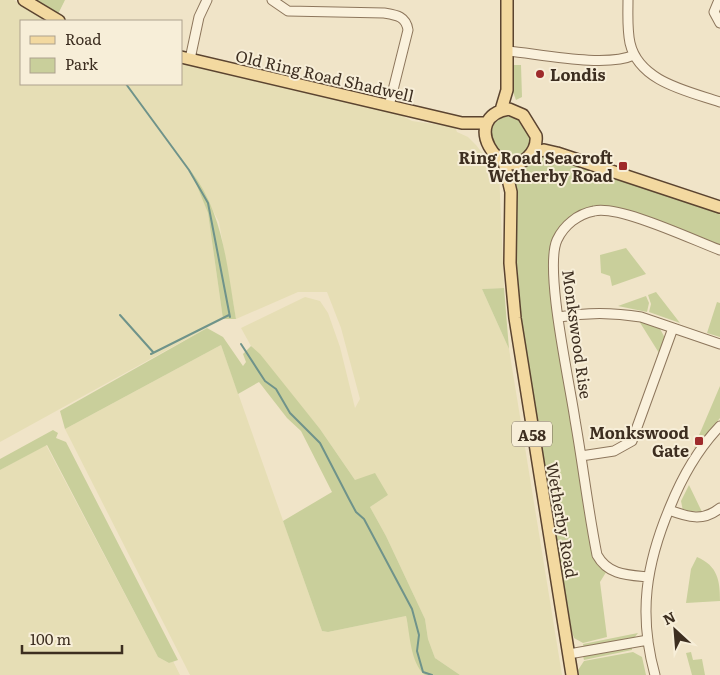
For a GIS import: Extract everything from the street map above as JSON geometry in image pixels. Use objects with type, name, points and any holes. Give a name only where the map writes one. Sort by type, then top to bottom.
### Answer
[{"type":"main road","points":[[24,0],[57,20]]},
{"type":"main road","points":[[507,0],[507,90],[501,110],[486,124],[485,135],[488,145],[504,162],[528,157],[544,150],[720,206]]},
{"type":"main road","name":"Old Ring Road Shadwell","points":[[186,58],[462,123],[473,125],[486,124]]},
{"type":"main road","points":[[507,90],[517,111],[528,122],[536,136],[557,153]]},
{"type":"main road","points":[[501,110],[517,111]]},
{"type":"main road","name":"Old Ring Road Shadwell","points":[[462,123],[474,130],[488,145]]},
{"type":"main road","name":"A58","points":[[511,192],[516,172],[528,157],[536,136]]},
{"type":"main road","name":"A58","points":[[504,162],[511,192]]},
{"type":"main road","name":"Wetherby Road","points":[[511,192],[510,263],[515,318],[529,420],[572,675]]},
{"type":"street","points":[[186,58],[199,17],[207,0]]},
{"type":"street","points":[[272,0],[288,10],[384,13],[396,15],[405,20],[408,30],[389,106]]},
{"type":"street","points":[[628,0],[629,36],[634,55],[645,69],[669,85],[720,102]]},
{"type":"street","points":[[720,0],[714,12],[720,24]]},
{"type":"street","points":[[508,51],[605,60],[628,58],[634,55]]},
{"type":"street","name":"Monkswood Rise","points":[[648,577],[616,572],[602,563],[598,555],[559,316],[554,253],[557,240],[571,221],[581,215],[594,211],[610,210],[720,250]]},
{"type":"street","points":[[559,316],[589,312],[641,317],[720,344]]},
{"type":"street","points":[[581,456],[614,451],[632,441],[673,328]]},
{"type":"street","points":[[655,675],[648,640],[646,603],[648,577],[656,542],[688,469],[720,426]]},
{"type":"street","points":[[669,510],[700,518],[720,508]]},
{"type":"street","points":[[569,654],[648,640]]},
{"type":"shaded area","points":[[0,0],[14,0],[44,20],[20,20],[20,85],[182,85],[182,63],[399,114],[412,121],[455,127],[457,132],[468,137],[476,145],[492,169],[499,171],[504,288],[482,289],[509,349],[562,675],[460,675],[435,658],[428,639],[425,619],[386,536],[370,507],[388,495],[355,480],[320,429],[251,346],[241,328],[305,297],[320,301],[328,313],[340,347],[355,408],[360,399],[341,328],[327,292],[298,292],[236,319],[219,222],[193,173],[208,213],[223,319],[0,442]]},
{"type":"shaded area","points":[[221,345],[322,631],[328,632],[406,616],[415,659],[425,675],[190,675],[65,429]]},
{"type":"shaded area","points":[[46,445],[158,657],[169,663],[173,661],[180,675],[0,675],[0,470]]},
{"type":"green space","points":[[32,0],[65,0],[58,14]]},
{"type":"green space","points":[[513,65],[521,65],[522,97],[516,100],[513,92]]},
{"type":"green space","points":[[507,116],[519,120],[531,137],[530,149],[516,159],[504,156],[494,146],[492,140],[492,128],[495,123]]},
{"type":"green space","points":[[548,156],[720,211],[720,250],[624,214],[594,211],[562,231],[553,264],[596,546],[608,569],[600,582],[607,637],[583,643],[574,638],[572,632],[519,319],[514,191],[518,179],[525,168],[535,160]]},
{"type":"green space","points":[[191,171],[211,205],[217,223],[227,261],[236,319],[223,319],[208,213]]},
{"type":"green space","points":[[626,248],[646,274],[612,286],[610,276],[601,273],[600,255]]},
{"type":"green space","points":[[504,288],[509,349],[482,289]]},
{"type":"green space","points":[[656,292],[680,323],[649,312],[651,304],[648,295]]},
{"type":"green space","points":[[646,296],[649,303],[647,312],[618,306]]},
{"type":"green space","points":[[717,302],[720,303],[720,337],[707,333]]},
{"type":"green space","points":[[639,321],[659,327],[665,338],[659,353]]},
{"type":"green space","points":[[207,328],[223,337],[243,366],[246,362],[243,354],[251,346],[260,354],[320,429],[355,480],[375,473],[388,495],[370,507],[386,536],[425,619],[428,639],[435,658],[460,675],[425,675],[420,670],[413,656],[406,616],[328,632],[322,631],[283,521],[332,492],[301,431],[287,418],[259,382],[238,394],[221,345],[65,429],[60,411]]},
{"type":"green space","points":[[720,386],[720,418],[695,448],[694,447]]},
{"type":"green space","points":[[53,430],[58,433],[56,438],[66,442],[178,660],[169,663],[158,657],[47,445],[0,470],[0,459]]},
{"type":"green space","points":[[689,485],[702,512],[683,511],[681,501]]},
{"type":"green space","points":[[697,557],[714,570],[718,581],[720,601],[686,603],[691,569]]},
{"type":"green space","points":[[638,633],[634,638],[584,648],[583,644]]},
{"type":"green space","points":[[632,646],[632,650],[584,660],[583,656]]},
{"type":"green space","points":[[633,652],[642,657],[646,675],[579,675],[578,670],[584,661]]},
{"type":"green space","points":[[691,652],[693,660],[702,659],[705,675],[692,675],[686,653]]},
{"type":"waterway","points":[[127,85],[189,170],[208,203],[230,317]]},
{"type":"waterway","points":[[120,315],[153,352]]},
{"type":"waterway","points":[[151,354],[229,315]]},
{"type":"waterway","points":[[241,344],[265,381],[276,389],[290,413],[320,443],[356,512],[364,519],[412,609],[419,635],[417,651],[423,672],[432,675]]},
{"type":"place","name":"Londis","points":[[540,74]]},
{"type":"place","name":"Ring Road Seacroft Wetherby Road","points":[[623,166]]},
{"type":"place","name":"Monkswood Gate","points":[[699,441]]}]
